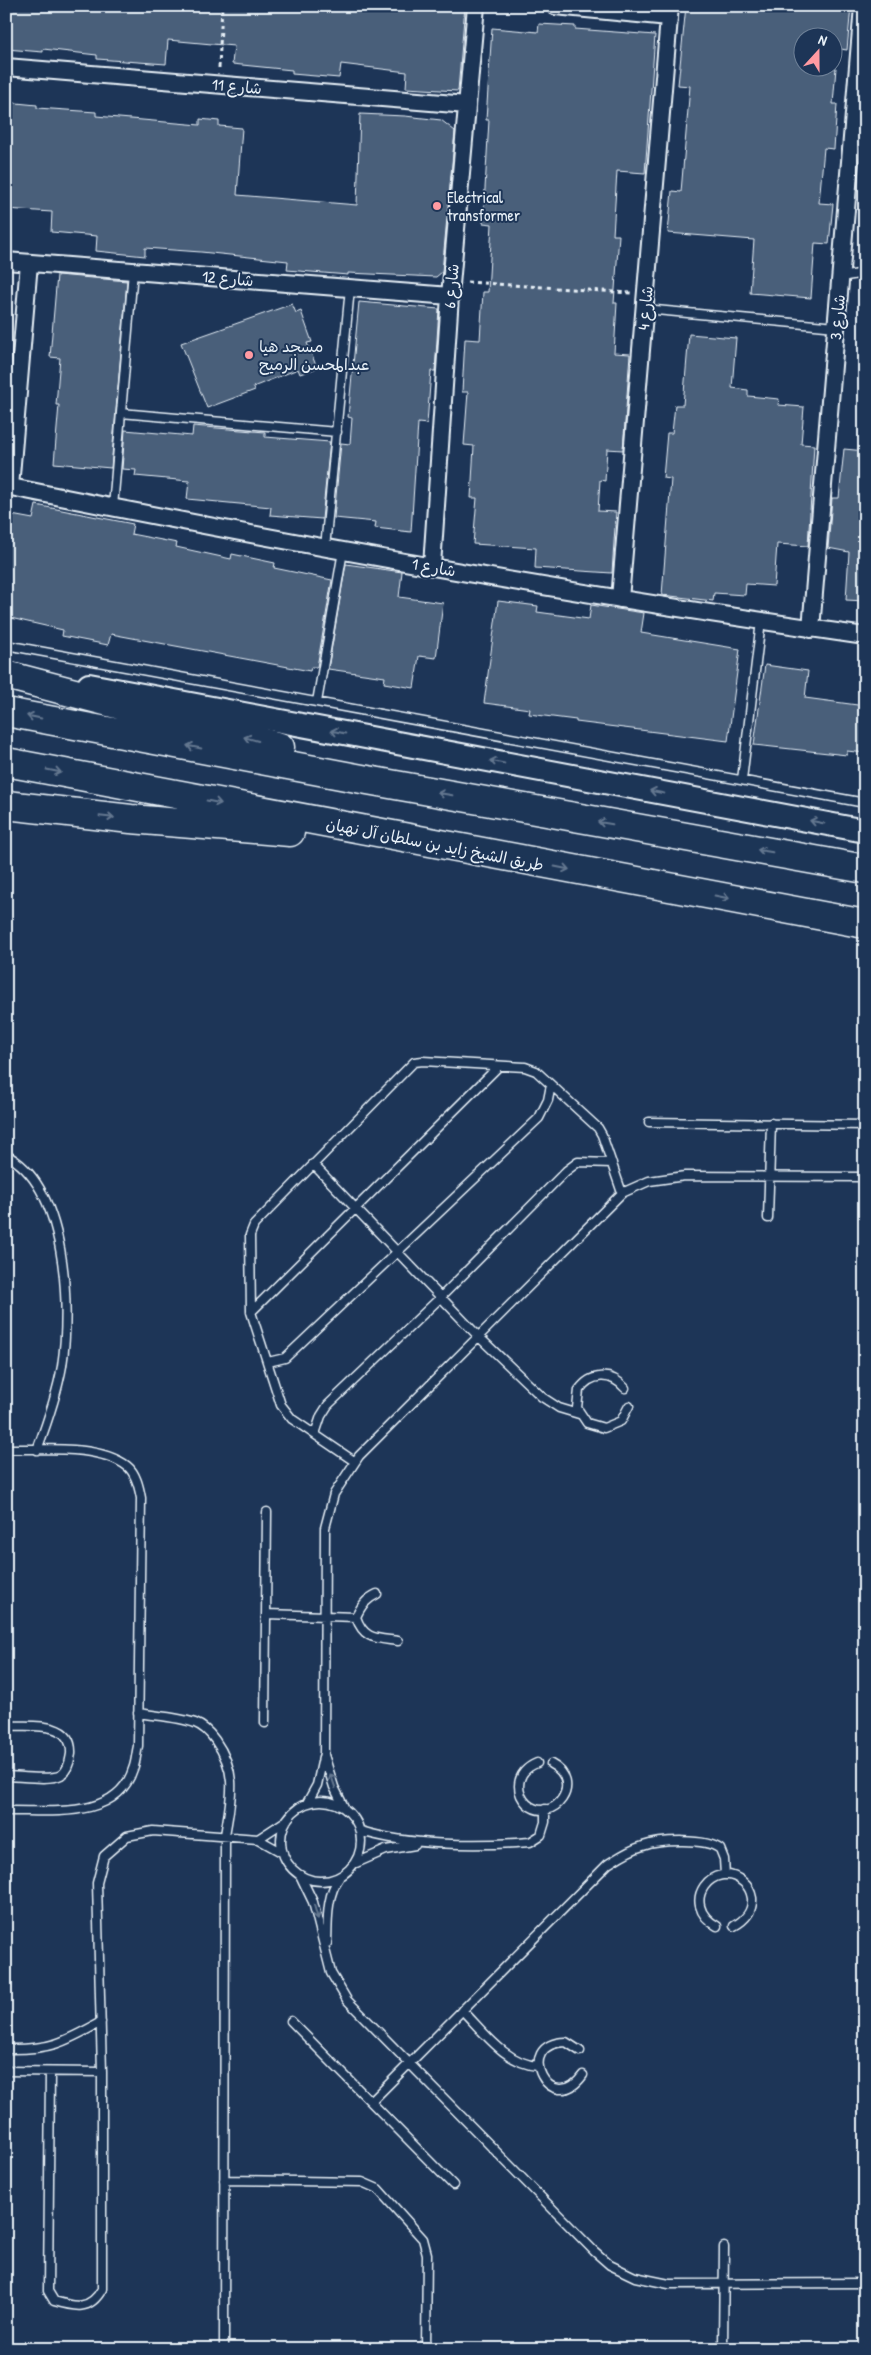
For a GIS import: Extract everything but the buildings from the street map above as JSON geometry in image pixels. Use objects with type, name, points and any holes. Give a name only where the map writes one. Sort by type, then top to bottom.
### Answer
[{"type":"highway","points":[[6,675],[300,752],[362,779]]},
{"type":"highway","points":[[6,712],[362,779],[865,869]]},
{"type":"highway","name":"طريق الشيخ زايد بن سلطان آل نهيان","points":[[6,762],[865,924]]},
{"type":"highway","points":[[6,805],[130,819],[428,843]]},
{"type":"main road","points":[[6,669],[865,831]]},
{"type":"street","name":"شارع 6","points":[[432,566],[451,288],[476,6]]},
{"type":"street","name":"شارع 4","points":[[555,6],[670,12],[620,599]]},
{"type":"street","name":"شارع 3","points":[[811,628],[863,6]]},
{"type":"street","name":"شارع 11","points":[[6,67],[467,105]]},
{"type":"street","name":"شارع 12","points":[[6,261],[350,288],[451,288]]},
{"type":"street","points":[[8,486],[29,262]]},
{"type":"street","name":"شارع 1","points":[[8,486],[343,551],[620,599],[865,636]]},
{"type":"lane","points":[[113,507],[133,271]]},
{"type":"lane","points":[[840,277],[865,273]]},
{"type":"lane","points":[[326,548],[350,288]]},
{"type":"lane","points":[[645,302],[836,327]]},
{"type":"lane","points":[[121,413],[337,432]]},
{"type":"lane","points":[[317,702],[343,551]]},
{"type":"lane","points":[[742,780],[761,621]]},
{"type":"lane","points":[[6,644],[865,803]]},
{"type":"lane","points":[[354,1461],[292,1419],[281,1405],[251,1312],[250,1235],[254,1225],[414,1062],[525,1067],[536,1071],[598,1128],[622,1193]]},
{"type":"lane","points":[[251,1312],[357,1209],[499,1066]]},
{"type":"lane","points":[[268,1362],[285,1358],[396,1250],[539,1118],[548,1100],[551,1085]]},
{"type":"lane","points":[[649,1122],[865,1125]]},
{"type":"lane","points":[[768,1218],[771,1124]]},
{"type":"lane","points":[[6,1155],[28,1172],[42,1193],[56,1234],[64,1278],[66,1322],[62,1366],[52,1409],[37,1450]]},
{"type":"lane","points":[[315,1434],[321,1416],[328,1405],[441,1297],[566,1171],[578,1162],[612,1163]]},
{"type":"lane","points":[[313,1164],[478,1336],[542,1397],[559,1408],[579,1414],[587,1423],[604,1428],[621,1421],[629,1406]]},
{"type":"lane","points":[[865,1177],[667,1178],[650,1182],[622,1193],[354,1461],[334,1494],[325,1528],[324,1753],[317,1785],[307,1803],[292,1813],[287,1820],[281,1842],[287,1862],[300,1875],[313,1902],[326,1950],[330,1974],[347,2000],[594,2251],[610,2264],[635,2277],[651,2282],[669,2284],[865,2283]]},
{"type":"lane","points":[[579,1414],[577,1396],[587,1381],[605,1376],[616,1380],[625,1388]]},
{"type":"lane","points":[[6,1450],[92,1452],[110,1457],[129,1467],[137,1482],[141,1498],[138,1746],[133,1771],[122,1788],[108,1802],[87,1809],[6,1811]]},
{"type":"lane","points":[[266,1723],[267,1512]]},
{"type":"lane","points":[[377,1594],[368,1598],[356,1617],[360,1630],[369,1636],[398,1641]]},
{"type":"lane","points":[[266,1614],[356,1617]]},
{"type":"lane","points":[[138,1713],[196,1723],[209,1732],[220,1748],[232,1773],[232,1792],[225,1836],[224,2349]]},
{"type":"lane","points":[[6,1726],[52,1728],[61,1731],[68,1737],[71,1748],[66,1770],[60,1775],[49,1777],[6,1776]]},
{"type":"lane","points":[[324,1753],[334,1787],[345,1808],[355,1818],[361,1831],[362,1842],[356,1862]]},
{"type":"lane","points":[[537,1763],[530,1766],[521,1776],[519,1790],[522,1797],[531,1807],[545,1809],[558,1804],[566,1793],[565,1778],[557,1767],[551,1764]]},
{"type":"lane","points":[[307,1803],[327,1801],[345,1808]]},
{"type":"lane","points":[[361,1831],[384,1837],[427,1843],[530,1842],[541,1835],[544,1828],[545,1809]]},
{"type":"lane","points":[[258,1839],[287,1820]]},
{"type":"lane","points":[[50,2072],[48,2291],[54,2301],[66,2305],[87,2305],[96,2300],[102,2289],[102,2072],[97,1883],[104,1856],[127,1836],[153,1831],[258,1839],[283,1853]]},
{"type":"lane","points":[[371,2102],[608,1864],[626,1852],[645,1845],[664,1842],[705,1842],[720,1849],[724,1859],[725,1875]]},
{"type":"lane","points":[[326,1950],[330,1902],[332,1892],[339,1878],[356,1862],[386,1850],[427,1843]]},
{"type":"lane","points":[[300,1875],[319,1882],[339,1878]]},
{"type":"lane","points":[[717,1926],[704,1916],[700,1908],[699,1899],[706,1884],[712,1878],[725,1875],[738,1878],[745,1883],[752,1898],[748,1915],[734,1926]]},
{"type":"lane","points":[[462,2010],[510,2057],[526,2065],[538,2066]]},
{"type":"lane","points":[[291,2021],[453,2185]]},
{"type":"lane","points":[[6,2049],[36,2050],[66,2042],[101,2022]]},
{"type":"lane","points":[[580,2051],[566,2042],[549,2045],[543,2050],[538,2066],[544,2081],[557,2088],[572,2086],[583,2075]]},
{"type":"lane","points":[[6,2071],[102,2072]]},
{"type":"lane","points":[[224,2180],[362,2182],[378,2189],[423,2239],[427,2254],[426,2349]]},
{"type":"lane","points":[[723,2349],[724,2247]]},
{"type":"path","points":[[218,84],[222,6]]},
{"type":"path","points":[[451,288],[645,302]]},
{"type":"place","name":"Electrical transformer","points":[[437,206]]},
{"type":"place","name":"مسجد هيا عبدالمحسن الرميح","points":[[249,355]]}]
